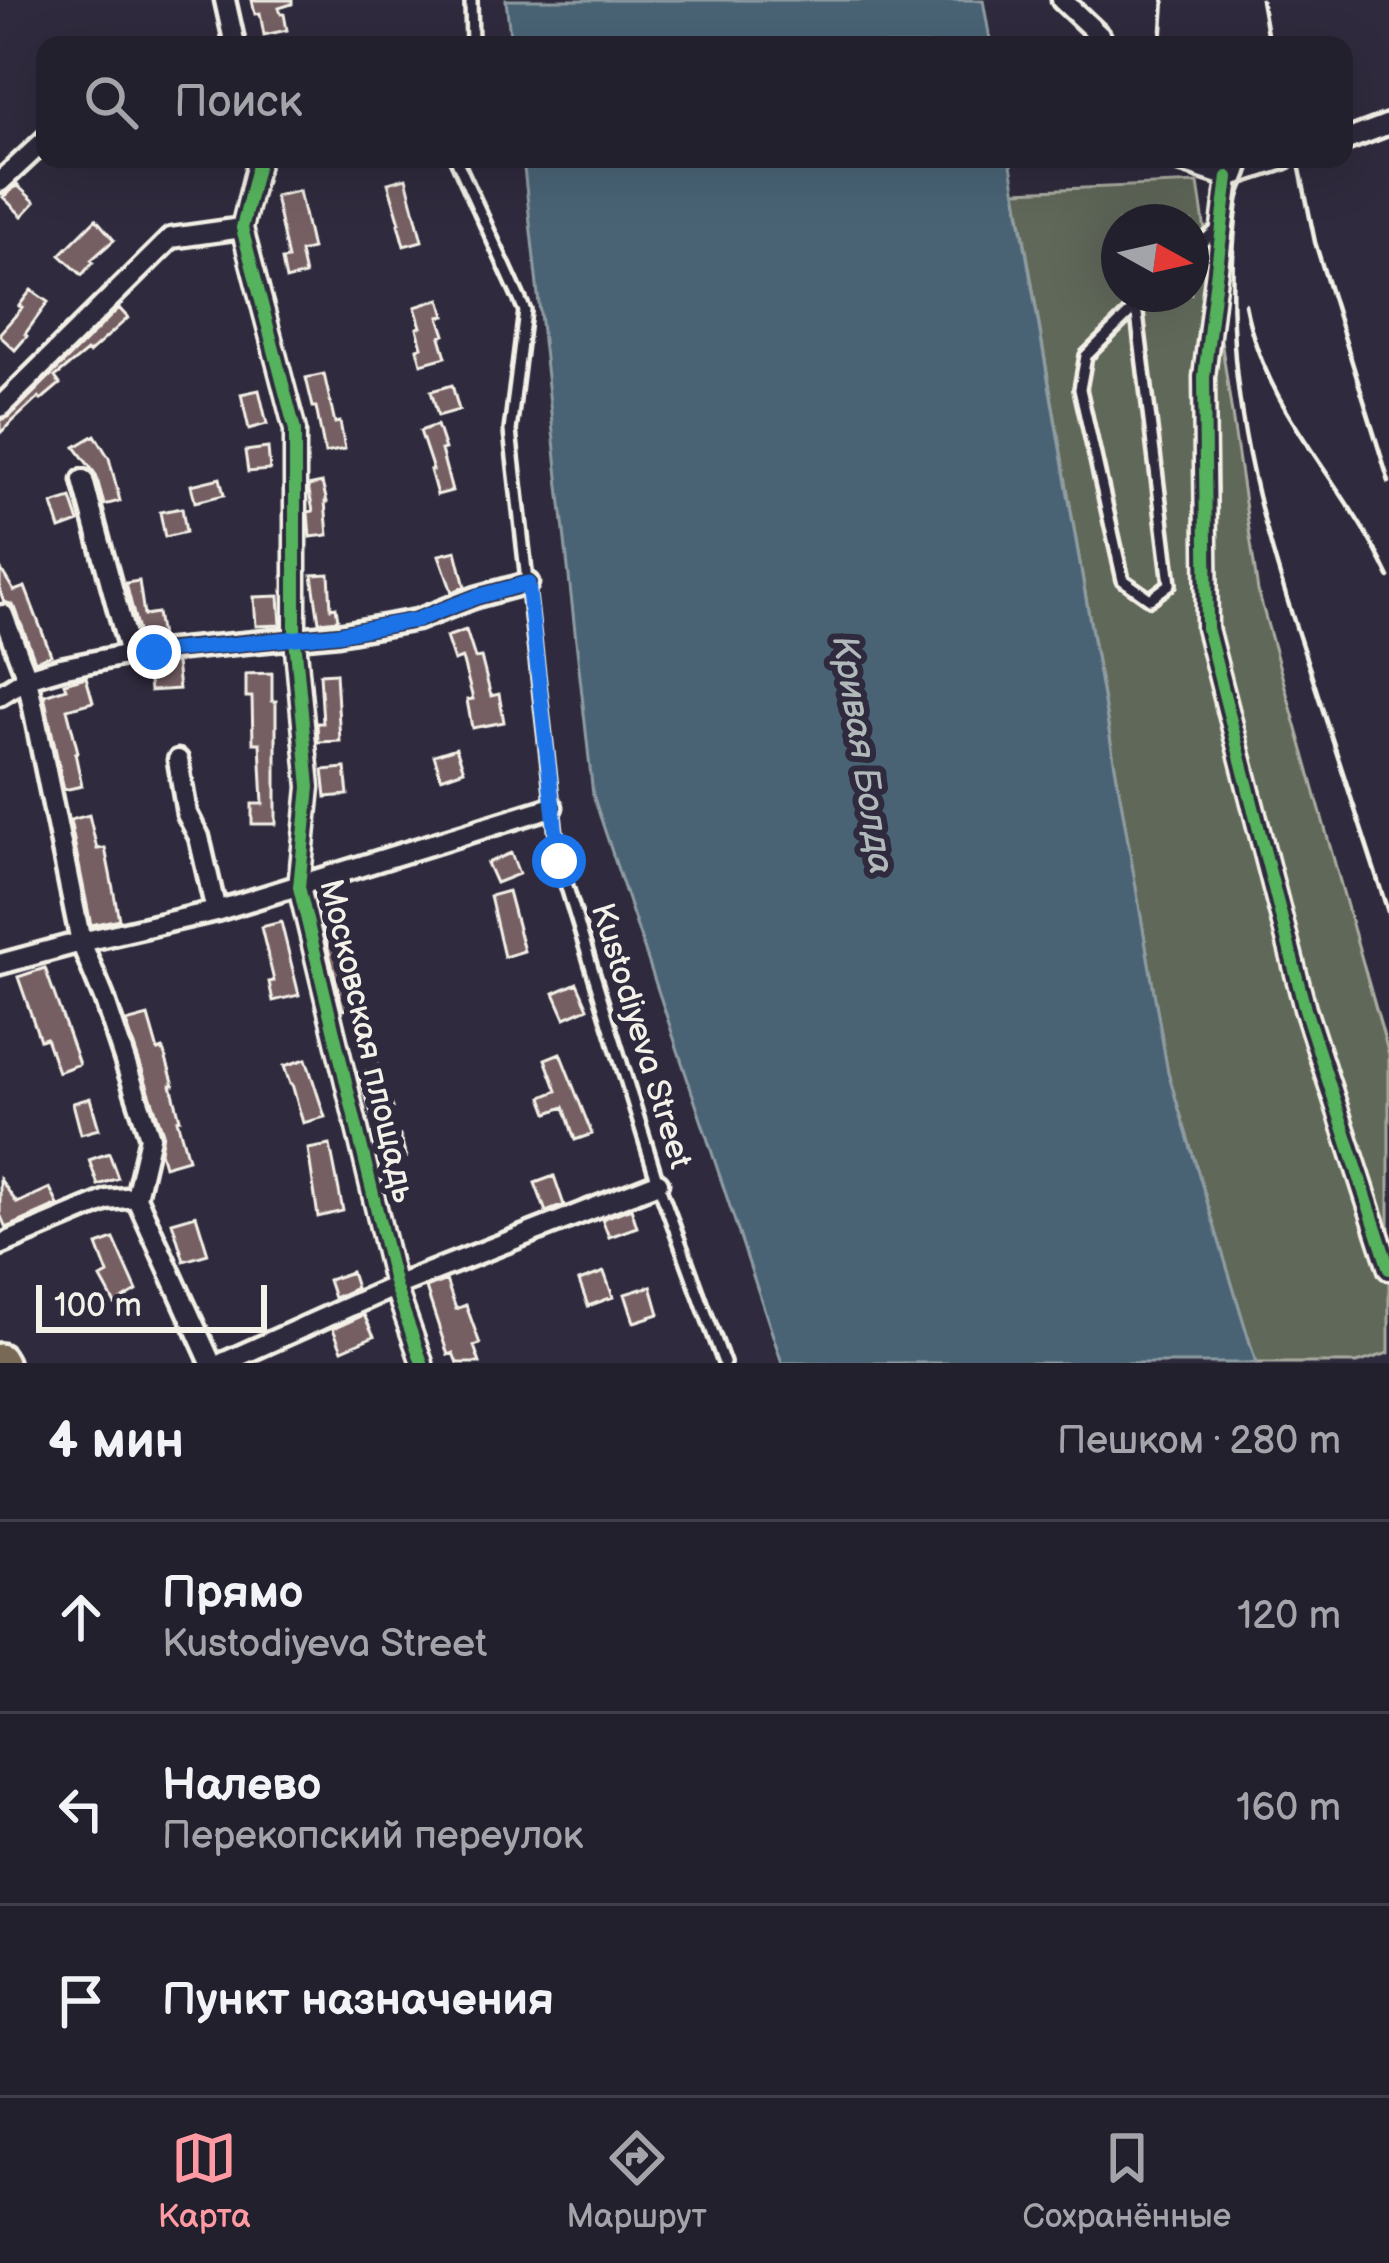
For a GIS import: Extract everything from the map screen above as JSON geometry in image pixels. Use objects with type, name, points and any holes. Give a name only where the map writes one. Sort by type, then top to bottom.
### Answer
[{"type":"street","points":[[225,0],[233,36]]},
{"type":"street","points":[[1063,0],[1100,36]]},
{"type":"street","points":[[1353,138],[1389,124]]},
{"type":"street","points":[[0,182],[36,148]]},
{"type":"street","name":"Московская площадь","points":[[257,168],[242,228],[295,430],[295,638],[308,787],[299,887],[395,1286],[422,1363]]},
{"type":"street","points":[[1201,168],[1228,177],[1255,168]]},
{"type":"street","points":[[1228,177],[1204,377],[1207,628],[1305,1009],[1389,1269]]},
{"type":"street","points":[[0,407],[171,238],[242,228]]},
{"type":"street","points":[[83,480],[130,654]]},
{"type":"street","points":[[0,695],[27,678],[61,668],[130,654],[338,634],[416,620],[528,583]]},
{"type":"street","points":[[3,615],[27,678],[81,942],[150,1137],[136,1197],[211,1363]]},
{"type":"street","points":[[178,760],[187,814],[199,837],[216,911]]},
{"type":"street","points":[[0,964],[216,911],[552,807]]},
{"type":"street","points":[[223,1363],[395,1286],[658,1183]]},
{"type":"street","points":[[0,1245],[107,1199],[136,1197]]},
{"type":"lane","points":[[471,0],[472,36]]},
{"type":"lane","name":"Kustodiyeva Street","points":[[460,168],[525,310],[510,431],[559,861],[658,1183],[724,1363]]},
{"type":"lane","points":[[1209,236],[1222,225]]},
{"type":"lane","points":[[1136,306],[1170,584],[1150,598],[1123,580],[1080,389],[1086,356],[1136,306]]},
{"type":"green space","points":[[1198,183],[1201,204],[1101,204],[1101,312],[1209,312],[1209,258],[1258,591],[1389,1055],[1389,1353],[1357,1363],[1256,1363],[1168,1074],[1016,191]]},
{"type":"water","points":[[506,0],[983,0],[989,36],[510,36]]},
{"type":"water","name":"Кривая Болда","points":[[524,168],[1012,168],[1168,1073],[1256,1363],[782,1363],[593,795]]},
{"type":"building","points":[[252,0],[292,0],[279,8],[287,30],[264,35]]},
{"type":"building","points":[[406,178],[422,241],[404,246],[388,183]]},
{"type":"building","points":[[17,185],[35,202],[22,216],[3,197]]},
{"type":"building","points":[[299,191],[312,249],[300,252],[305,275],[286,280],[282,260],[288,259],[275,196]]},
{"type":"building","points":[[96,219],[114,240],[82,275],[60,255]]},
{"type":"building","points":[[31,290],[48,302],[15,350],[0,333]]},
{"type":"building","points":[[440,299],[445,335],[440,337],[446,357],[421,364],[417,328],[421,327],[415,307]]},
{"type":"building","points":[[119,308],[128,318],[55,377],[60,384],[0,433],[0,420],[9,417]]},
{"type":"building","points":[[324,374],[345,449],[325,453],[306,378]]},
{"type":"building","points":[[452,385],[459,410],[438,416],[431,391]]},
{"type":"building","points":[[259,390],[267,424],[249,429],[241,394]]},
{"type":"building","points":[[437,425],[452,491],[437,495],[420,431]]},
{"type":"building","points":[[95,435],[109,458],[120,501],[104,505],[96,475],[75,447]]},
{"type":"building","points":[[268,448],[270,470],[248,472],[245,451]]},
{"type":"building","points":[[220,478],[224,495],[195,502],[191,485]]},
{"type":"building","points":[[322,483],[328,535],[310,537],[308,512],[313,511],[308,486]]},
{"type":"building","points":[[71,498],[79,522],[60,529],[52,504]]},
{"type":"building","points":[[182,508],[186,532],[165,537],[160,512]]},
{"type":"building","points":[[456,551],[465,587],[452,592],[439,555]]},
{"type":"building","points":[[0,568],[14,591],[25,587],[51,655],[35,661],[16,610],[4,602]]},
{"type":"building","points":[[329,574],[331,608],[336,607],[338,620],[319,622],[312,575]]},
{"type":"building","points":[[139,581],[144,615],[157,613],[161,637],[140,639],[126,583]]},
{"type":"building","points":[[279,596],[281,625],[256,626],[254,597]]},
{"type":"building","points":[[466,630],[475,658],[481,657],[491,696],[499,694],[504,722],[472,728],[467,700],[473,699],[462,658],[454,661],[446,637]]},
{"type":"building","points":[[176,663],[179,689],[150,691],[147,666]]},
{"type":"building","points":[[272,673],[276,824],[252,824],[252,804],[263,804],[260,743],[253,743],[252,697],[246,697],[246,674]]},
{"type":"building","points":[[336,673],[340,741],[318,742],[317,723],[323,723],[320,674]]},
{"type":"building","points":[[86,677],[93,702],[67,709],[82,786],[64,790],[44,695]]},
{"type":"building","points":[[456,748],[464,770],[441,778],[434,755]]},
{"type":"building","points":[[345,768],[348,795],[326,797],[323,770]]},
{"type":"building","points":[[89,815],[97,849],[105,848],[119,919],[91,925],[70,820]]},
{"type":"building","points":[[511,853],[519,874],[496,883],[487,863]]},
{"type":"building","points":[[508,891],[524,951],[504,957],[490,896]]},
{"type":"building","points":[[331,904],[350,981],[358,979],[365,1003],[343,1010],[318,907]]},
{"type":"building","points":[[281,922],[299,995],[273,1001],[269,982],[274,981],[261,927]]},
{"type":"building","points":[[45,968],[79,1064],[58,1072],[46,1038],[40,1040],[18,977]]},
{"type":"building","points":[[577,983],[588,1008],[565,1018],[554,993]]},
{"type":"building","points":[[148,1016],[174,1085],[188,1159],[164,1166],[163,1133],[126,1022]]},
{"type":"building","points":[[560,1053],[592,1134],[575,1140],[564,1107],[548,1113],[542,1097],[557,1091],[545,1059]]},
{"type":"building","points":[[306,1059],[325,1117],[303,1123],[284,1066]]},
{"type":"building","points":[[378,1065],[393,1108],[372,1115],[358,1073]]},
{"type":"building","points":[[90,1098],[99,1129],[81,1134],[73,1103]]},
{"type":"building","points":[[400,1136],[406,1157],[388,1164],[381,1143]]},
{"type":"building","points":[[330,1145],[343,1211],[318,1217],[308,1149]]},
{"type":"building","points":[[109,1153],[118,1178],[98,1185],[89,1160]]},
{"type":"building","points":[[554,1176],[564,1205],[546,1212],[535,1183]]},
{"type":"building","points":[[0,1179],[17,1203],[50,1188],[58,1205],[6,1228],[0,1214]]},
{"type":"building","points":[[631,1208],[637,1227],[609,1237],[602,1219]]},
{"type":"building","points":[[196,1215],[208,1254],[184,1261],[172,1222]]},
{"type":"building","points":[[114,1239],[137,1291],[115,1304],[101,1278],[108,1274],[97,1245]]},
{"type":"building","points":[[351,1272],[356,1288],[334,1298],[328,1280]]},
{"type":"building","points":[[604,1272],[613,1297],[588,1306],[579,1281]]},
{"type":"building","points":[[446,1280],[456,1309],[466,1305],[480,1344],[474,1346],[480,1363],[457,1363],[453,1353],[448,1355],[426,1288]]},
{"type":"building","points":[[651,1286],[659,1314],[634,1322],[625,1294]]},
{"type":"building","points":[[364,1315],[374,1336],[342,1350],[333,1329]]},
{"type":"railway","points":[[1162,36],[1164,0]]},
{"type":"railway","points":[[1261,0],[1267,36]]},
{"type":"railway","points":[[1249,168],[1238,202],[1232,280],[1235,358],[1246,438],[1285,593],[1389,915]]},
{"type":"railway","points":[[1300,168],[1315,242],[1389,482]]},
{"type":"railway","points":[[1245,304],[1270,379],[1389,577]]},
{"type":"cycle path","points":[[257,168],[242,228],[295,430],[295,639],[309,787],[299,887],[395,1286],[422,1363]]},
{"type":"cycle path","points":[[1228,177],[1204,377],[1207,628],[1305,1009],[1389,1269]]},
{"type":"route","points":[[154,652],[338,634],[416,620],[528,583],[559,861]]}]
